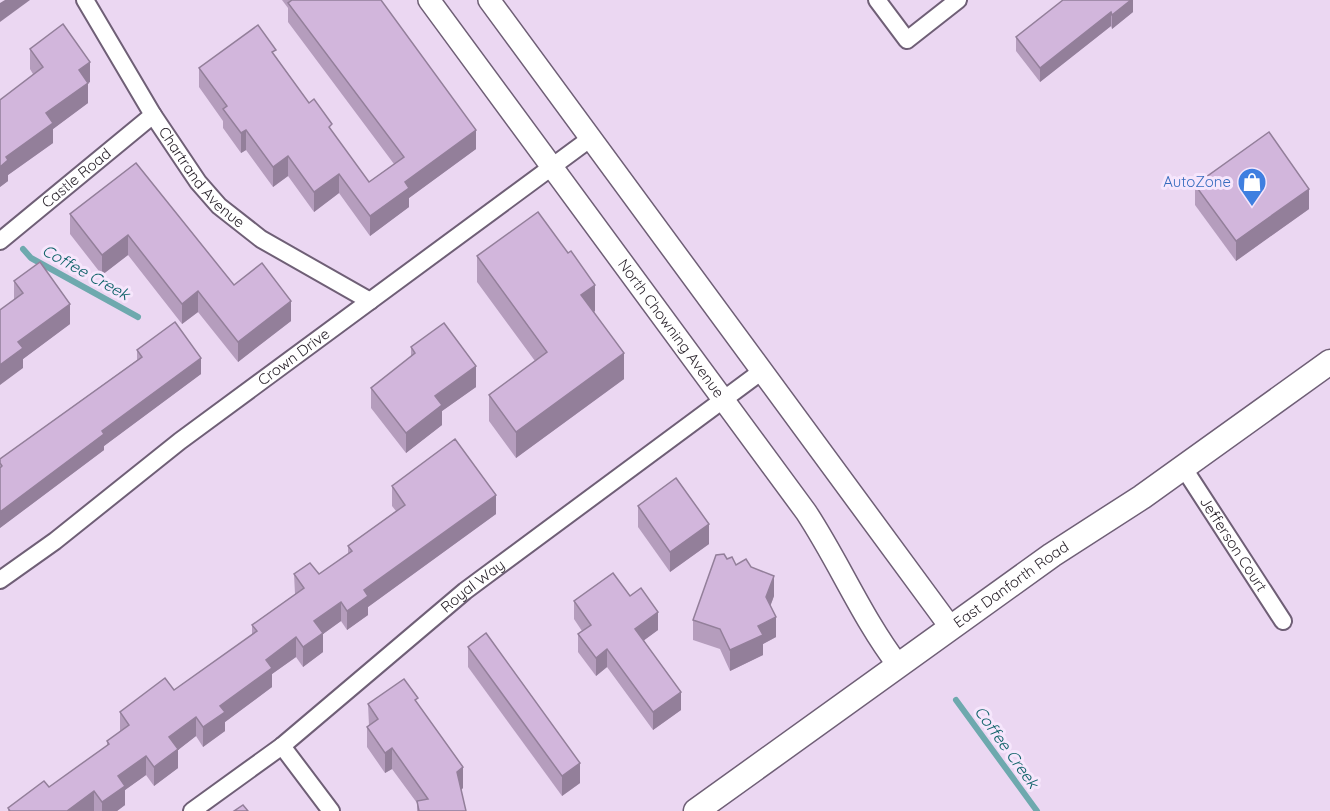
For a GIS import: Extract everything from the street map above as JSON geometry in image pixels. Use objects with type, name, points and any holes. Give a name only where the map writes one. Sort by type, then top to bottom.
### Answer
[{"type":"main road","name":"East Danforth Road","points":[[696,811],[1052,555],[1183,467],[1330,362]]},
{"type":"street","name":"Chartrand Avenue","points":[[85,0],[153,115],[198,182],[219,206],[261,239],[370,301]]},
{"type":"street","name":"North Chowning Avenue","points":[[429,0],[806,512],[828,545],[879,641],[898,665]]},
{"type":"street","points":[[489,0],[951,628]]},
{"type":"street","points":[[877,0],[907,39],[958,0]]},
{"type":"street","name":"Castle Road","points":[[0,241],[153,115]]},
{"type":"street","name":"Crown Drive","points":[[0,580],[54,541],[180,441],[591,138]]},
{"type":"street","name":"Royal Way","points":[[192,811],[282,746],[465,591],[762,371]]},
{"type":"street","name":"Jefferson Court","points":[[1183,467],[1282,621]]},
{"type":"street","points":[[282,746],[331,811]]},
{"type":"building","points":[[292,0],[381,0],[476,130],[405,182],[409,188],[370,216],[339,174],[314,192],[288,156],[273,167],[246,130],[241,133],[223,109],[227,106],[199,68],[258,25],[276,50],[272,52],[309,103],[314,99],[332,124],[329,127],[369,182],[404,157],[288,3]]},
{"type":"building","points":[[1063,0],[1131,0],[1112,15],[1111,12],[1040,68],[1016,37]]},
{"type":"building","points":[[63,24],[90,62],[79,70],[88,83],[46,113],[53,123],[6,157],[8,160],[0,167],[0,100],[43,67],[30,49]]},
{"type":"building","name":"AutoZone","points":[[1269,132],[1309,189],[1236,241],[1195,185]]},
{"type":"building","points":[[136,163],[234,285],[262,263],[291,301],[238,342],[198,291],[182,304],[128,235],[102,255],[70,214]]},
{"type":"building","points":[[538,212],[568,253],[571,251],[595,285],[581,295],[624,353],[516,432],[489,395],[547,352],[477,256]]},
{"type":"building","points":[[40,262],[70,304],[18,342],[23,348],[0,365],[0,310],[23,293],[14,281]]},
{"type":"building","points":[[175,322],[201,358],[102,431],[104,434],[0,512],[0,468],[2,466],[0,459],[142,357],[137,350]]},
{"type":"building","points":[[444,323],[476,366],[435,396],[442,405],[406,433],[371,388],[415,353],[411,347]]},
{"type":"building","points":[[455,439],[496,495],[364,590],[368,596],[347,611],[341,602],[314,621],[323,633],[303,647],[296,637],[266,660],[272,668],[220,706],[225,712],[203,727],[196,717],[169,737],[178,749],[154,767],[146,756],[118,776],[125,786],[102,802],[94,791],[67,811],[10,811],[8,808],[44,781],[49,787],[109,744],[107,741],[129,725],[120,712],[165,678],[174,690],[257,631],[252,625],[304,588],[294,574],[310,563],[319,574],[352,551],[348,546],[405,505],[392,486]]},
{"type":"building","points":[[676,478],[709,524],[670,552],[638,506]]},
{"type":"building","points":[[724,554],[727,559],[732,557],[736,565],[746,559],[751,567],[774,576],[766,597],[776,617],[758,626],[763,635],[730,650],[720,629],[693,620],[716,555]]},
{"type":"building","points":[[613,573],[630,596],[641,588],[658,612],[635,629],[681,692],[653,712],[607,649],[596,658],[578,634],[591,625],[574,601]]},
{"type":"building","points":[[486,633],[580,763],[562,776],[468,647]]},
{"type":"building","points":[[404,679],[418,698],[415,700],[463,767],[457,772],[466,811],[419,811],[417,801],[428,799],[392,748],[385,753],[367,727],[378,719],[368,704]]},
{"type":"building","points":[[243,805],[248,811],[234,811]]},
{"type":"waterway","name":"Coffee Creek","points":[[23,249],[31,258],[138,317]]},
{"type":"waterway","name":"Coffee Creek","points":[[956,700],[1037,811]]},
{"type":"place","name":"AutoZone","points":[[1252,208]]}]
